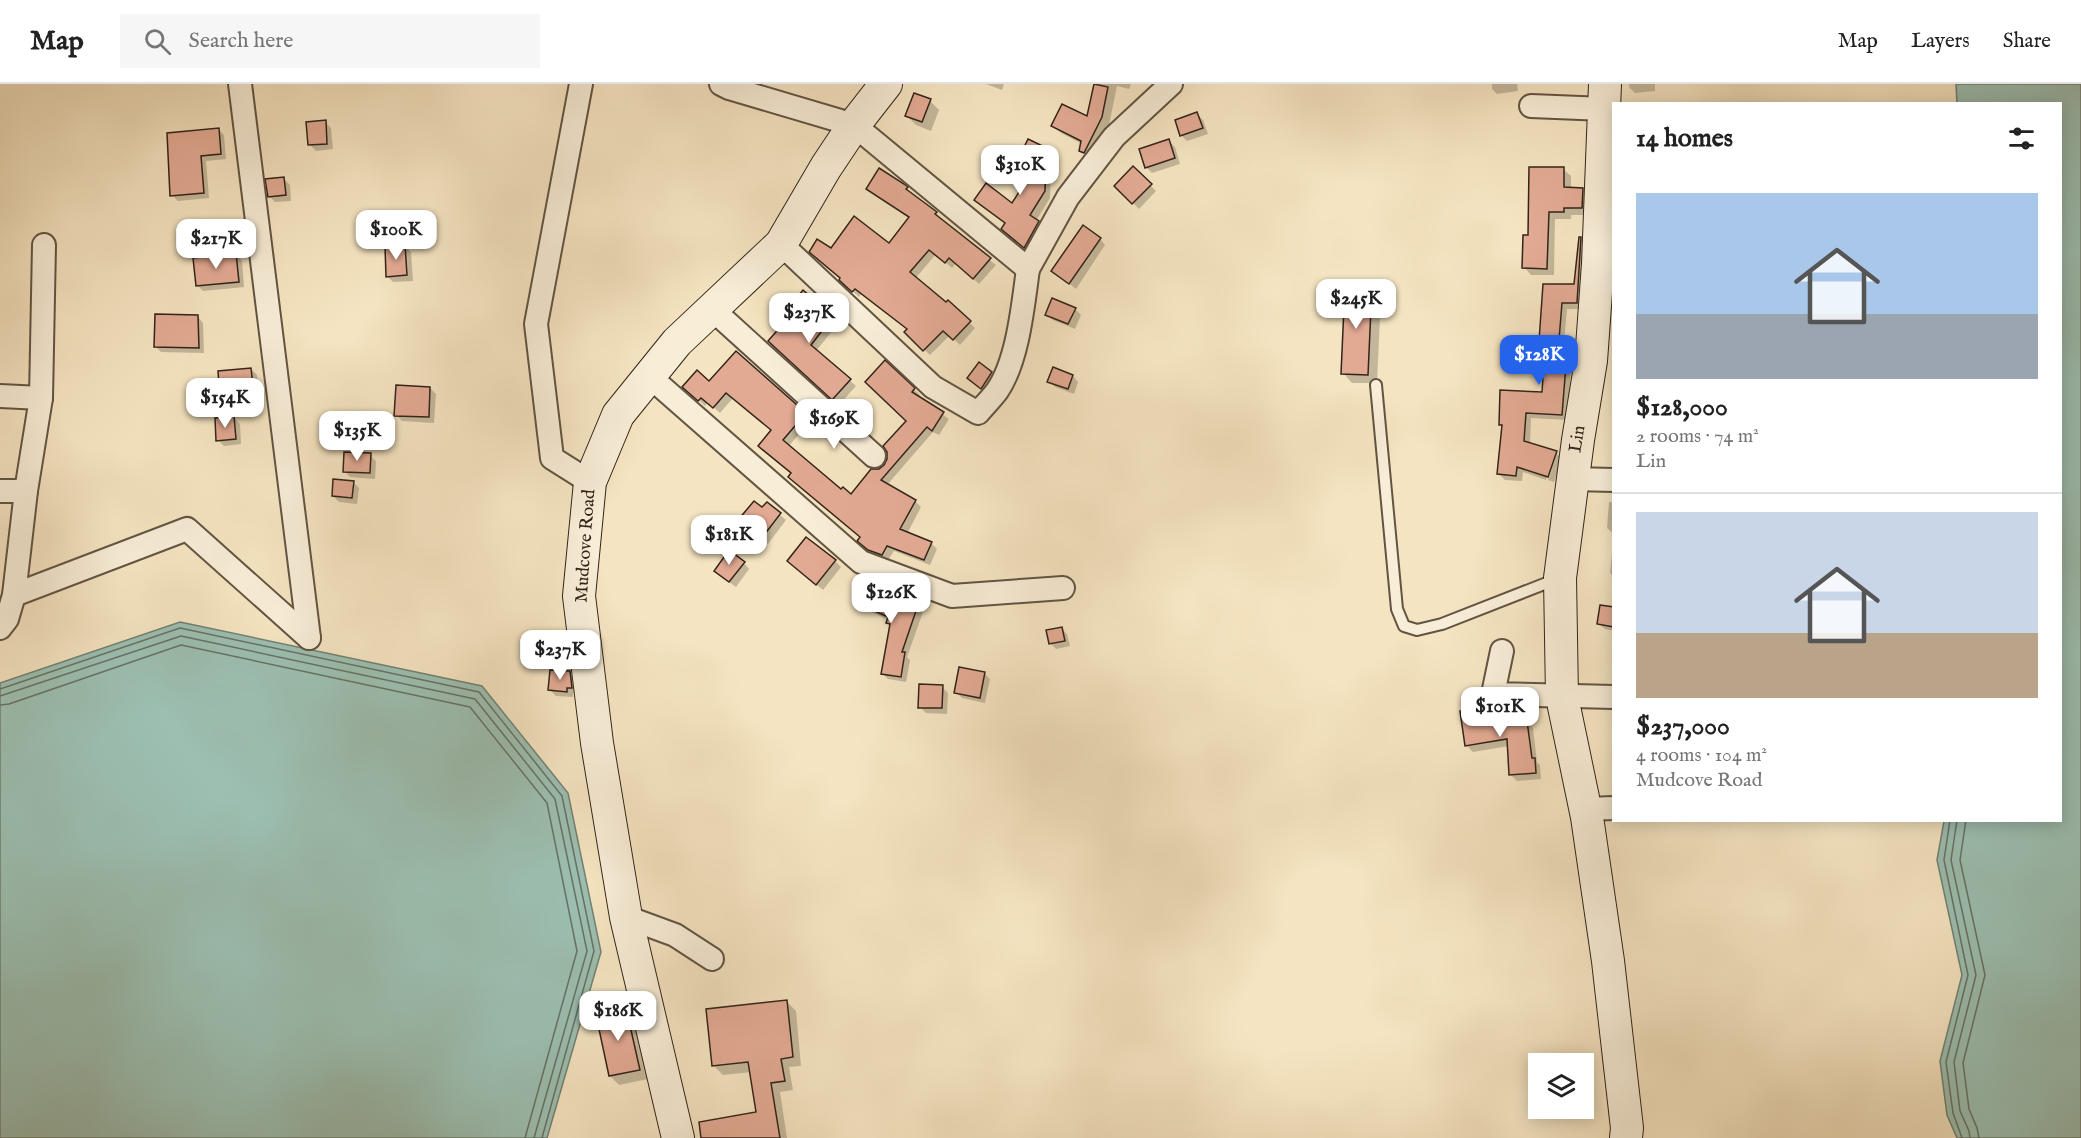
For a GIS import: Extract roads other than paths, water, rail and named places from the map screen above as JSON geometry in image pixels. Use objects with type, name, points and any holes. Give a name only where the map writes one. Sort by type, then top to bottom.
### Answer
[{"type":"street","points":[[14,595],[187,529],[309,639],[240,84]]},
{"type":"street","points":[[581,84],[536,324],[552,458],[590,482]]},
{"type":"street","points":[[721,84],[854,125],[1028,269]]},
{"type":"street","name":"Mudcove Road","points":[[678,1138],[626,917],[597,743],[579,596],[590,482],[618,415],[677,342],[781,244],[826,167],[854,125],[886,84]]},
{"type":"street","points":[[781,244],[933,387],[978,413],[998,390],[1014,353],[1028,269],[1068,197],[1114,137],[1171,84]]},
{"type":"street","points":[[1531,106],[1605,97]]},
{"type":"street","name":"Lin","points":[[1605,97],[1606,264],[1572,479],[1560,578],[1562,697],[1600,808],[1608,961],[1627,1128],[1626,1138]]},
{"type":"street","points":[[0,628],[7,619],[14,595],[26,491],[41,398],[44,245]]},
{"type":"street","points":[[712,309],[874,456]]},
{"type":"street","points":[[649,376],[861,562],[952,596],[1063,588]]},
{"type":"street","points":[[0,396],[41,398]]},
{"type":"street","points":[[1572,479],[1612,480]]},
{"type":"street","points":[[0,491],[26,491]]},
{"type":"street","points":[[1502,651],[1493,694],[1612,697]]},
{"type":"street","points":[[626,917],[675,934],[712,959]]},
{"type":"lane","points":[[1376,385],[1397,609],[1404,626],[1417,630],[1442,624],[1560,578]]},
{"type":"water","points":[[1956,84],[2081,84],[2081,1138],[1957,1138],[1947,1115],[1940,1061],[1962,975],[1937,860],[1944,822],[2062,822],[2062,102],[1957,102]]},
{"type":"water","points":[[180,622],[482,686],[568,793],[601,952],[547,1138],[0,1138],[0,683]]}]
